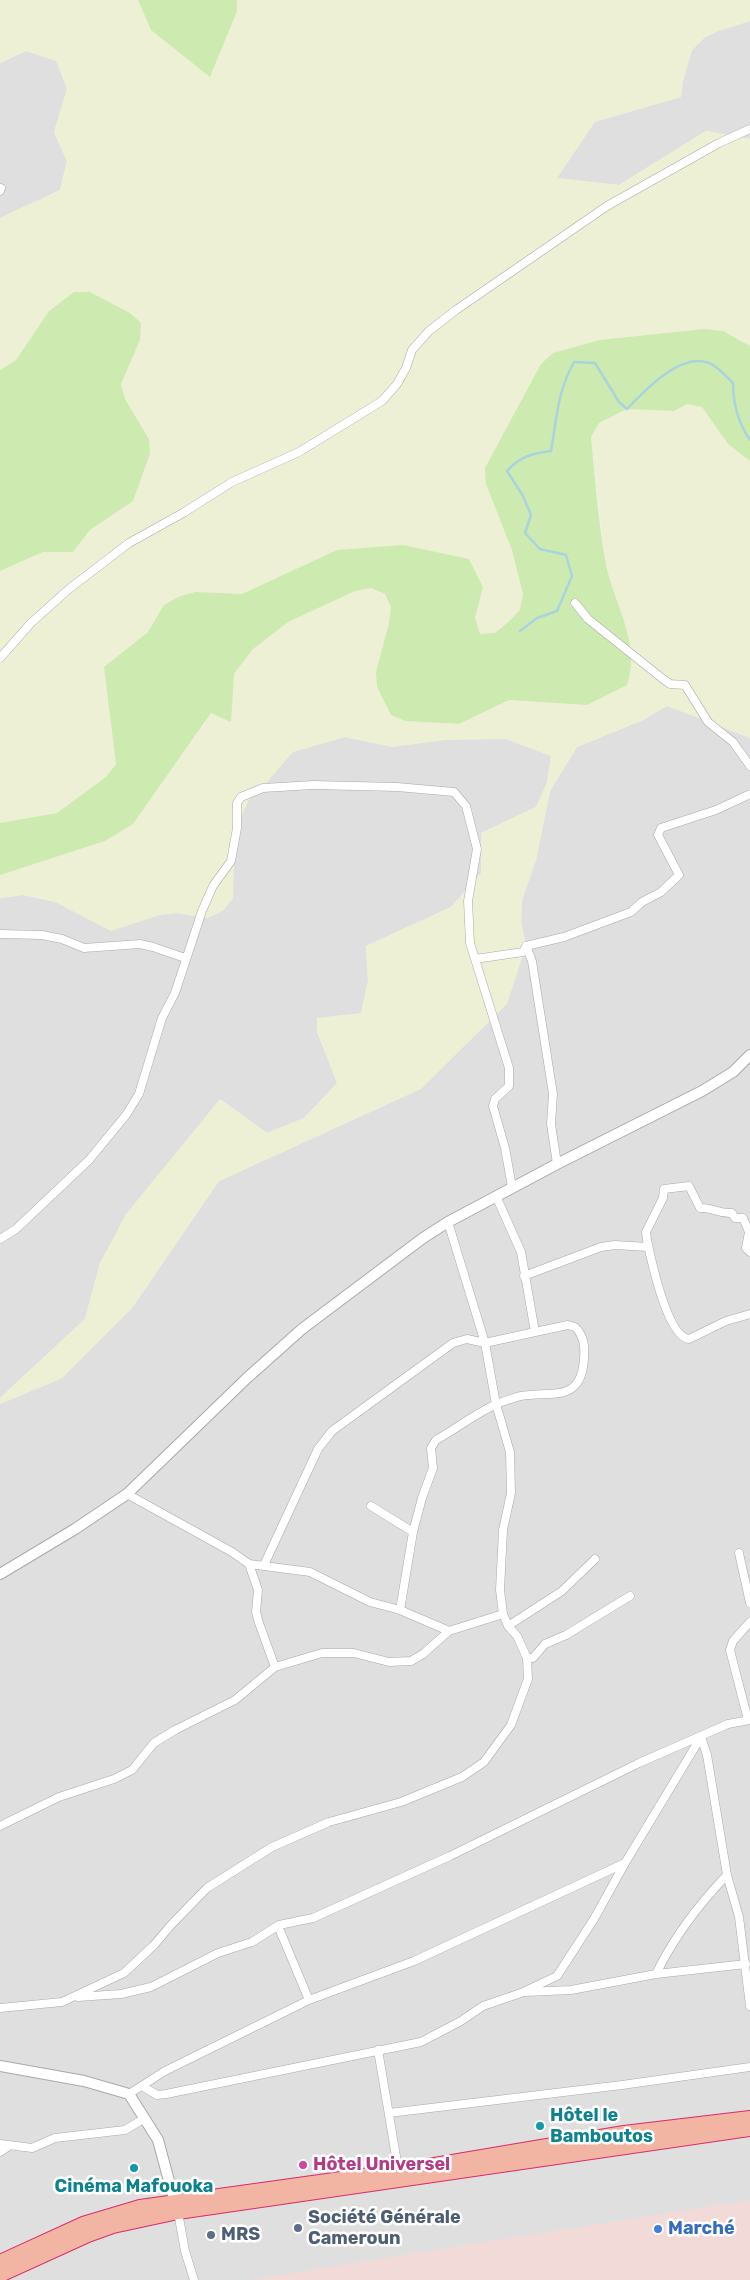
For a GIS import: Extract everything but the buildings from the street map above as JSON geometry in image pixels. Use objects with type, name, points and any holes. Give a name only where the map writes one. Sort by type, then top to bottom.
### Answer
[{"type":"highway","points":[[0,2262],[82,2224],[140,2207],[176,2207],[400,2176],[750,2118]]},
{"type":"highway","points":[[555,2151],[750,2128]]},
{"type":"highway","points":[[0,2275],[88,2234],[176,2207]]},
{"type":"street","points":[[0,658],[30,624],[129,543],[183,513],[232,482],[299,452],[382,401],[401,376],[412,350],[429,331],[456,310],[607,206],[719,143],[750,129]]},
{"type":"street","points":[[575,604],[588,620],[663,679],[673,685],[685,685],[708,722],[732,742],[750,766]]},
{"type":"street","points":[[0,1239],[16,1229],[89,1160],[126,1115],[139,1094],[162,1018],[175,993],[184,958],[213,886],[231,861],[237,828],[237,802],[241,797],[263,788],[341,784],[454,792],[466,806],[477,849],[468,901],[470,943],[509,1068],[509,1086],[495,1099],[493,1106],[505,1148],[512,1188]]},
{"type":"street","points":[[526,946],[564,937],[631,912],[642,902],[661,892],[679,875],[658,835],[661,828],[716,810],[750,794]]},
{"type":"street","points":[[0,934],[42,935],[62,939],[84,948],[140,944],[184,958]]},
{"type":"street","points":[[475,959],[523,952],[526,946]]},
{"type":"street","points":[[526,946],[532,961],[553,1094],[551,1124],[557,1164]]},
{"type":"street","points":[[0,1574],[68,1534],[127,1494],[247,1378],[302,1329],[362,1282],[448,1222],[557,1164],[702,1091],[733,1072],[750,1055]]},
{"type":"street","points":[[750,1252],[746,1248],[749,1232],[743,1218],[735,1218],[732,1213],[719,1214],[708,1207],[700,1208],[691,1189],[686,1185],[664,1189],[663,1198],[646,1232],[648,1247],[658,1292],[672,1320],[685,1339],[726,1321],[750,1314]]},
{"type":"street","points":[[496,1196],[521,1252],[535,1332]]},
{"type":"street","points":[[62,2002],[124,1973],[154,1945],[207,1888],[272,1847],[329,1822],[401,1802],[453,1781],[478,1767],[511,1725],[528,1679],[527,1658],[517,1636],[508,1626],[503,1614],[500,1590],[502,1538],[511,1493],[510,1452],[496,1404],[485,1343],[448,1222]]},
{"type":"street","points":[[524,1276],[601,1248],[615,1245],[648,1247]]},
{"type":"street","points":[[264,1565],[318,1449],[332,1430],[453,1343],[467,1339],[485,1343],[568,1325],[576,1327],[581,1333],[584,1347],[583,1370],[578,1383],[573,1388],[559,1394],[520,1396],[496,1404],[436,1440],[431,1448],[433,1468],[422,1498],[413,1532],[400,1610]]},
{"type":"street","points":[[127,1494],[232,1552],[248,1564],[258,1590],[256,1612],[275,1667]]},
{"type":"street","points":[[371,1506],[413,1532]]},
{"type":"street","points":[[739,1553],[750,1603]]},
{"type":"street","points":[[508,1626],[562,1591],[595,1559]]},
{"type":"street","points":[[248,1564],[310,1572],[363,1599],[400,1610],[449,1631]]},
{"type":"street","points":[[527,1658],[533,1658],[545,1644],[574,1630],[630,1596]]},
{"type":"street","points":[[0,1826],[59,1797],[114,1779],[132,1770],[154,1743],[175,1730],[234,1700],[275,1667],[322,1653],[354,1653],[389,1662],[411,1661],[423,1654],[449,1631],[503,1614]]},
{"type":"street","points":[[0,2008],[62,2002],[81,1996],[121,1994],[151,1986],[218,1953],[252,1942],[278,1926],[313,1918],[450,1856],[638,1764],[728,1724],[749,1720],[730,1650],[733,1641],[750,1622]]},
{"type":"street","points":[[142,2086],[157,2095],[166,2094],[421,2042],[461,2021],[483,2006],[521,1993],[557,1976],[594,1918],[701,1737]]},
{"type":"street","points":[[701,1737],[707,1755],[727,1875],[739,1918],[750,2006]]},
{"type":"street","points":[[130,2094],[165,2071],[310,2000],[414,1961],[625,1863]]},
{"type":"street","points":[[656,1974],[668,1951],[712,1891],[727,1875]]},
{"type":"street","points":[[278,1926],[292,1964],[310,2000]]},
{"type":"street","points":[[521,1993],[571,1990],[656,1974],[746,1964]]},
{"type":"street","points":[[378,2050],[400,2176]]},
{"type":"street","points":[[0,2066],[84,2081],[130,2094],[158,2140],[176,2207],[190,2278]]},
{"type":"street","points":[[389,2113],[750,2067]]},
{"type":"street","points":[[0,2144],[32,2148],[54,2138],[125,2130],[145,2118]]},
{"type":"street","points":[[0,2152],[9,2146]]},
{"type":"shaded area","points":[[750,21],[750,139],[706,131],[619,185],[556,179],[595,121],[681,97],[683,81],[692,50],[704,38],[718,31]]},
{"type":"shaded area","points":[[26,51],[57,61],[67,89],[54,132],[67,161],[60,190],[0,218],[0,63]]},
{"type":"shaded area","points":[[667,705],[750,738],[750,2280],[0,2280],[0,1404],[62,1378],[132,1308],[219,1181],[420,1089],[446,1062],[526,946],[521,922],[522,900],[536,860],[550,791],[577,747],[643,720]]},
{"type":"shaded area","points":[[448,734],[506,739],[528,745],[551,756],[547,783],[536,807],[481,833],[481,873],[451,907],[366,946],[368,981],[361,1013],[317,1032],[338,1083],[304,1118],[267,1133],[220,1099],[100,1263],[85,1319],[0,1398],[0,898],[23,895],[55,902],[160,915],[176,913],[208,918],[235,829],[250,797],[260,790],[292,752],[345,737],[393,747]]},
{"type":"shaded area","name":"Marché","points":[[750,2200],[750,2280],[251,2280],[409,2254]]},
{"type":"green space","points":[[0,0],[138,0],[151,30],[237,11],[237,0],[750,0],[750,21],[718,31],[704,38],[692,50],[683,81],[681,97],[595,122],[557,178],[619,185],[706,131],[750,139],[750,346],[723,331],[600,340],[512,550],[523,594],[520,610],[495,633],[480,635],[475,618],[483,587],[337,550],[242,594],[195,592],[164,605],[148,632],[104,667],[116,764],[106,777],[57,813],[0,823],[0,571],[43,552],[74,552],[90,530],[133,501],[149,439],[125,399],[121,383],[140,339],[141,323],[130,313],[90,292],[49,311],[16,360],[0,370],[0,218],[60,190],[67,161],[54,132],[67,89],[56,61],[26,51],[0,63]]},
{"type":"green space","points":[[138,0],[237,0],[237,11],[210,77],[151,30]]},
{"type":"green space","points":[[74,292],[90,292],[130,313],[141,323],[140,340],[121,384],[125,399],[149,439],[150,454],[133,501],[90,530],[73,552],[43,552],[0,571],[0,370],[16,360],[49,311]]},
{"type":"green space","points":[[704,329],[723,331],[750,346],[750,461],[728,444],[702,407],[687,404],[674,411],[627,409],[599,423],[591,437],[605,559],[624,622],[631,653],[631,669],[627,685],[587,705],[509,700],[459,724],[406,721],[391,715],[377,687],[376,672],[389,623],[391,607],[385,594],[371,588],[355,591],[288,622],[252,650],[234,674],[231,722],[211,713],[133,824],[105,841],[0,875],[0,823],[57,813],[106,777],[116,764],[104,667],[148,632],[164,605],[178,597],[195,592],[242,594],[337,550],[403,545],[469,559],[483,587],[475,618],[480,634],[495,633],[520,610],[523,594],[512,550],[486,484],[485,468],[541,364],[553,353],[600,340]]},
{"type":"green space","points":[[686,404],[702,407],[728,444],[750,461],[750,738],[667,706],[643,720],[577,747],[550,791],[536,860],[522,900],[521,922],[526,946],[507,1004],[421,1089],[219,1181],[132,1308],[62,1378],[0,1404],[0,1398],[85,1319],[100,1263],[126,1214],[220,1099],[267,1133],[304,1118],[337,1083],[317,1032],[317,1018],[361,1013],[368,981],[366,946],[451,907],[481,873],[481,833],[536,807],[547,783],[551,756],[506,739],[445,740],[393,747],[345,737],[293,752],[260,790],[250,797],[235,830],[233,898],[223,911],[207,918],[176,913],[160,915],[111,931],[55,902],[39,897],[23,895],[0,898],[0,875],[105,841],[133,824],[212,713],[231,722],[234,674],[252,650],[288,622],[355,591],[371,588],[385,594],[391,607],[391,715],[406,721],[459,724],[509,700],[587,705],[630,639],[605,561],[591,437],[599,423],[627,409],[674,411]]},
{"type":"waterway","points":[[520,631],[537,618],[557,611],[572,576],[566,555],[540,549],[525,533],[531,515],[523,496],[507,471],[516,462],[538,453],[551,451],[561,395],[568,373],[574,362],[595,363],[619,402],[627,409],[653,383],[675,368],[698,361],[709,363],[719,369],[733,383],[737,413],[750,440]]},
{"type":"place","name":"Hôtel le Bamboutos","points":[[540,2126]]},
{"type":"place","name":"Hôtel Universel","points":[[303,2165]]},
{"type":"place","name":"Cinéma Mafouoka","points":[[134,2168]]},
{"type":"place","name":"Société Générale Cameroun","points":[[298,2228]]},
{"type":"place","name":"Marché","points":[[658,2229]]},
{"type":"place","name":"MRS","points":[[211,2235]]}]
